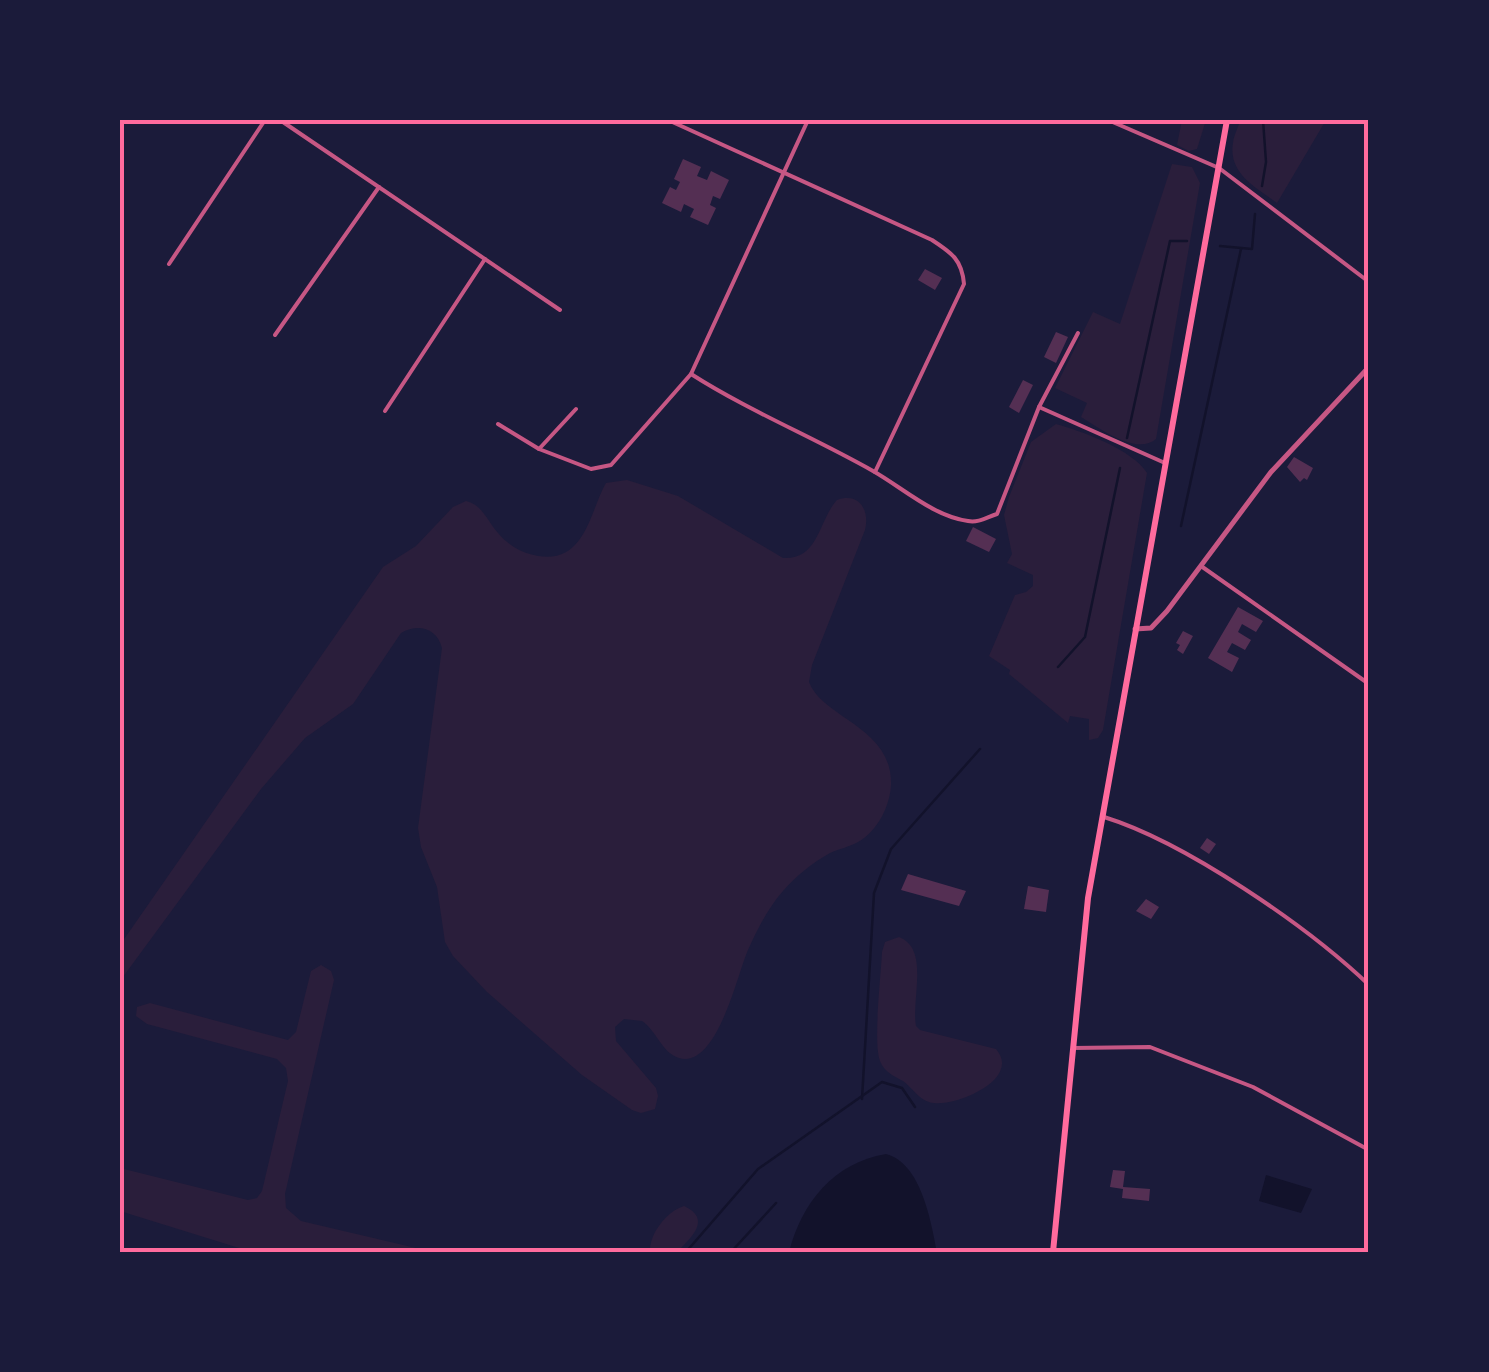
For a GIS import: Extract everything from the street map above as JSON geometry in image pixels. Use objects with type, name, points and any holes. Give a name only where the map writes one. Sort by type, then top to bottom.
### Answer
[{"type":"main road","points":[[1053,1252],[1088,898],[1227,120]]},
{"type":"street","points":[[169,264],[265,120]]},
{"type":"street","points":[[280,120],[560,310]]},
{"type":"street","points":[[668,120],[932,240],[962,266],[964,284],[875,472]]},
{"type":"street","points":[[498,424],[538,448],[591,469],[611,465],[691,374],[808,120]]},
{"type":"street","points":[[1108,120],[1219,168],[1369,282]]},
{"type":"street","points":[[275,336],[379,187]]},
{"type":"street","points":[[385,411],[486,259]]},
{"type":"street","points":[[691,374],[875,472],[941,512],[966,521],[981,520],[997,514],[1039,406],[1078,332]]},
{"type":"street","points":[[1135,629],[1151,628],[1271,472],[1369,367]]},
{"type":"street","points":[[1039,406],[1165,463]]},
{"type":"street","points":[[538,448],[576,409]]},
{"type":"street","points":[[1202,566],[1369,684]]},
{"type":"street","points":[[1102,816],[1144,830],[1252,895],[1369,985]]},
{"type":"street","points":[[1072,1048],[1150,1047],[1254,1087],[1369,1150]]},
{"type":"shaded area","points":[[1182,120],[1206,120],[1197,149],[1189,151],[1177,145]]},
{"type":"shaded area","points":[[1240,120],[1326,120],[1277,203],[1252,185],[1235,163],[1233,143]]},
{"type":"shaded area","points":[[1172,164],[1192,167],[1200,183],[1156,439],[1139,444],[1118,438],[1081,417],[1087,403],[1055,388],[1093,312],[1120,324]]},
{"type":"shaded area","points":[[1056,424],[1119,449],[1147,473],[1103,730],[1098,738],[1089,740],[1089,719],[1070,716],[1068,723],[989,656],[1015,595],[1033,586],[1033,575],[1007,563],[1012,554],[1004,515],[1009,497],[1031,442]]},
{"type":"shaded area","points":[[627,480],[678,496],[783,558],[795,557],[811,546],[837,500],[851,498],[861,504],[866,516],[865,530],[812,665],[809,682],[816,694],[881,750],[889,765],[891,785],[885,810],[871,832],[811,865],[772,905],[748,950],[724,1018],[704,1049],[692,1058],[679,1058],[642,1021],[624,1019],[615,1027],[616,1041],[656,1088],[655,1109],[641,1113],[632,1110],[582,1075],[487,992],[445,942],[437,887],[418,828],[442,648],[436,636],[426,629],[401,633],[353,704],[305,738],[261,789],[120,981],[120,945],[383,567],[416,546],[453,507],[466,501],[481,510],[502,538],[516,548],[538,556],[567,552],[584,533],[606,483]]},
{"type":"shaded area","points":[[899,937],[908,943],[917,963],[916,1026],[996,1049],[1002,1060],[1001,1071],[994,1080],[971,1095],[944,1103],[929,1102],[887,1071],[880,1061],[877,1024],[882,952],[885,942]]},
{"type":"shaded area","points":[[321,965],[331,971],[334,980],[285,1194],[286,1208],[301,1221],[433,1252],[252,1252],[120,1211],[120,1168],[248,1200],[257,1198],[262,1191],[288,1081],[286,1068],[277,1059],[147,1024],[136,1016],[137,1007],[150,1003],[288,1040],[296,1032],[311,971]]},
{"type":"shaded area","points":[[886,1154],[908,1169],[916,1181],[937,1252],[789,1252],[802,1217],[822,1188],[850,1166]]},
{"type":"shaded area","points":[[1266,1175],[1312,1189],[1301,1213],[1259,1201]]},
{"type":"shaded area","points":[[684,1206],[697,1217],[693,1234],[677,1252],[650,1252],[660,1224]]},
{"type":"building","points":[[683,159],[701,167],[697,176],[707,180],[711,171],[729,180],[720,199],[713,196],[710,205],[716,208],[708,225],[690,217],[694,209],[684,204],[681,212],[662,203],[670,187],[676,190],[680,182],[674,179]]},
{"type":"building","points":[[925,269],[942,278],[935,290],[918,280]]},
{"type":"building","points":[[1056,332],[1068,337],[1056,363],[1044,357]]},
{"type":"building","points":[[1023,380],[1033,385],[1019,413],[1009,407]]},
{"type":"building","points":[[1294,457],[1313,468],[1307,480],[1300,482],[1287,467]]},
{"type":"building","points":[[973,527],[996,539],[989,552],[966,541]]},
{"type":"building","points":[[1238,607],[1263,621],[1256,632],[1242,624],[1238,632],[1251,640],[1245,650],[1232,643],[1227,652],[1239,658],[1232,672],[1208,658]]},
{"type":"building","points":[[1183,631],[1193,636],[1183,654],[1176,643]]},
{"type":"building","points":[[1207,838],[1216,844],[1209,854],[1200,848]]},
{"type":"building","points":[[908,874],[966,891],[959,906],[901,890]]},
{"type":"building","points":[[1028,886],[1049,890],[1046,912],[1024,909]]},
{"type":"building","points":[[1146,899],[1159,907],[1151,919],[1136,911]]},
{"type":"building","points":[[1113,1170],[1125,1171],[1123,1187],[1150,1189],[1149,1201],[1122,1198],[1123,1189],[1110,1187]]},
{"type":"waterway","points":[[1262,186],[1266,162],[1263,120]]},
{"type":"waterway","points":[[1220,246],[1252,249],[1255,214]]},
{"type":"waterway","points":[[1127,438],[1170,241],[1187,241]]},
{"type":"waterway","points":[[1181,526],[1241,249]]},
{"type":"waterway","points":[[1058,667],[1085,637],[1120,468]]},
{"type":"waterway","points":[[862,1099],[874,893],[891,849],[980,749]]},
{"type":"waterway","points":[[686,1252],[758,1169],[882,1082],[902,1088],[915,1107]]},
{"type":"waterway","points":[[731,1252],[776,1203]]}]
